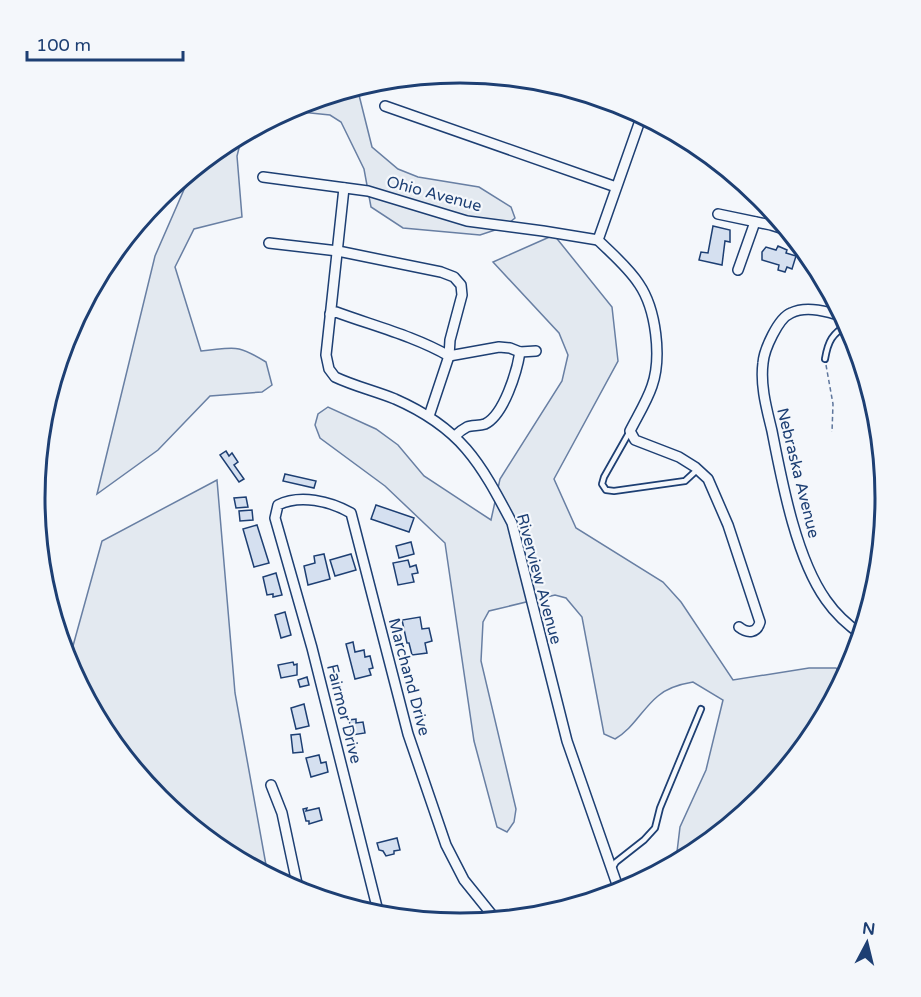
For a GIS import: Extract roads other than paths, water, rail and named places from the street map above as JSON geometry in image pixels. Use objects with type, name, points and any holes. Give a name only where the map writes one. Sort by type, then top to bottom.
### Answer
[{"type":"street","points":[[386,106],[616,187]]},
{"type":"street","points":[[639,124],[598,240],[622,263],[640,285],[656,332],[656,369],[652,387],[630,431],[635,440],[680,457],[708,478],[728,525],[760,622],[754,632],[748,632],[739,627]]},
{"type":"street","name":"Ohio Avenue","points":[[263,177],[368,191],[467,221],[598,240]]},
{"type":"street","points":[[344,188],[330,314],[336,312],[390,331],[433,347],[449,356],[499,347],[520,352],[536,351]]},
{"type":"street","points":[[718,214],[775,227]]},
{"type":"street","points":[[738,270],[755,222]]},
{"type":"street","points":[[269,243],[338,251],[441,272],[454,277],[461,285],[462,295],[450,340],[449,356],[429,416]]},
{"type":"street","name":"Nebraska Avenue","points":[[832,313],[822,310],[798,311],[784,318],[771,338],[762,363],[763,389],[784,488],[802,551],[826,601],[855,628]]},
{"type":"street","name":"Riverview Avenue","points":[[330,314],[327,355],[329,369],[335,377],[392,398],[429,416],[455,436],[486,476],[512,524],[567,741],[617,883]]},
{"type":"street","points":[[455,436],[467,427],[485,424],[493,419],[505,399],[518,366],[520,352]]},
{"type":"street","name":"Marchand Drive","points":[[275,518],[278,505],[288,500],[310,500],[336,504],[351,513],[408,734],[446,845],[464,880],[490,913]]},
{"type":"street","name":"Fairmor Drive","points":[[275,518],[312,648],[377,905]]},
{"type":"street","points":[[271,785],[282,813],[296,880]]},
{"type":"lane","points":[[825,359],[828,343],[839,329]]},
{"type":"lane","points":[[630,431],[604,477],[602,484],[606,490],[614,491],[685,481],[698,469]]},
{"type":"lane","points":[[612,870],[616,862],[645,840],[655,828],[660,808],[701,709]]}]
